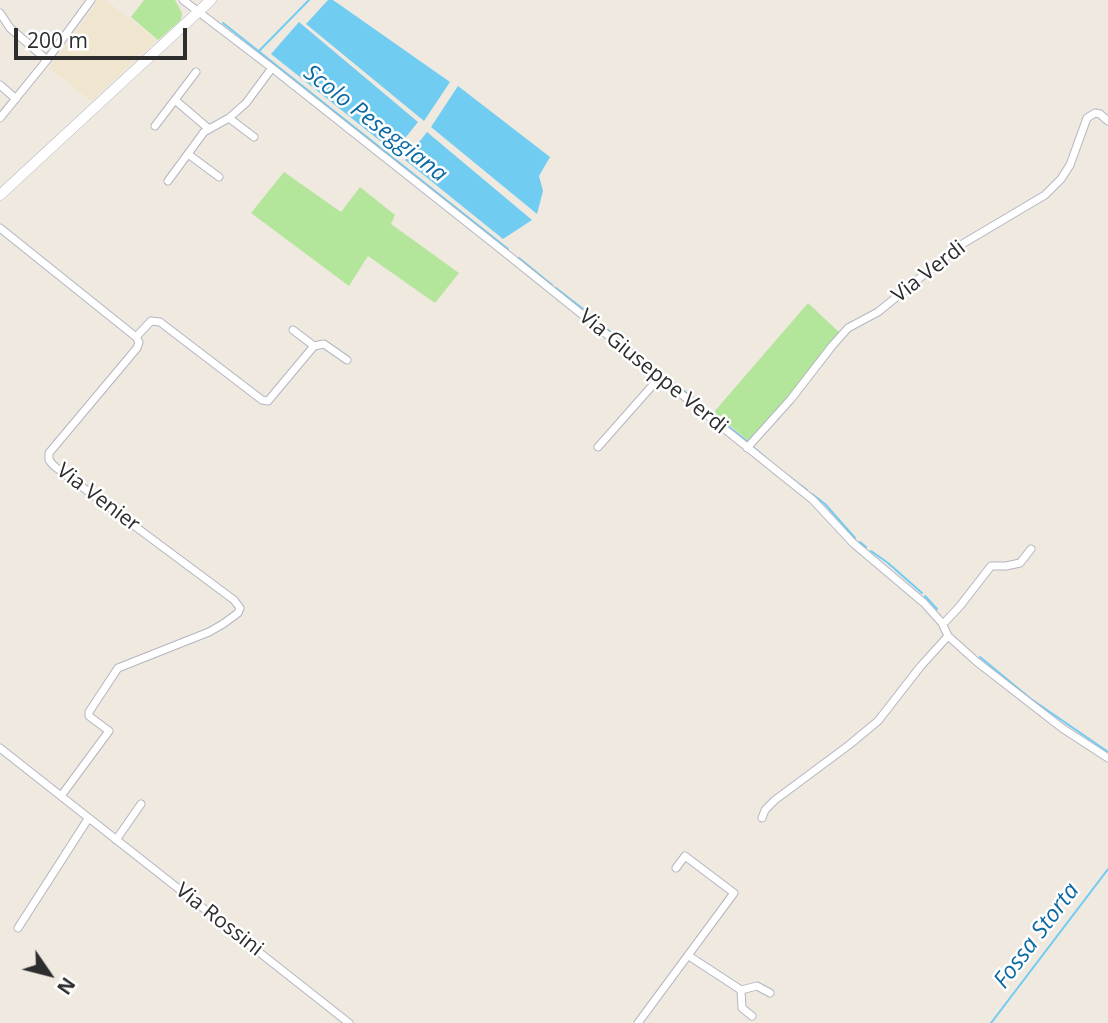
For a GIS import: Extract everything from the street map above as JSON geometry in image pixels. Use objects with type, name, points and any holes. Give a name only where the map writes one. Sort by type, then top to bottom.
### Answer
[{"type":"main road","points":[[0,195],[211,0]]},
{"type":"street","points":[[0,118],[91,0]]},
{"type":"street","name":"Via Giuseppe Verdi","points":[[183,0],[813,500],[853,542],[924,603],[942,623],[948,636],[1062,728],[1108,758]]},
{"type":"street","points":[[0,13],[10,28],[47,60]]},
{"type":"street","points":[[168,181],[204,132],[229,118],[246,103],[272,68]]},
{"type":"street","points":[[155,127],[196,72]]},
{"type":"street","points":[[0,85],[16,99]]},
{"type":"street","points":[[175,100],[209,129]]},
{"type":"street","name":"Via Verdi","points":[[747,447],[848,328],[878,312],[958,246],[1045,195],[1070,165],[1087,118],[1095,113],[1108,121]]},
{"type":"street","points":[[229,118],[254,137]]},
{"type":"street","points":[[188,154],[219,177]]},
{"type":"street","points":[[0,228],[136,337],[151,321],[160,322],[262,400],[268,401],[314,346],[324,344],[347,360]]},
{"type":"street","points":[[293,330],[314,346]]},
{"type":"street","name":"Via Venier","points":[[61,796],[109,731],[89,716],[89,712],[118,668],[209,632],[238,613],[240,607],[54,466],[47,457],[137,348],[139,342],[136,337]]},
{"type":"street","points":[[598,447],[659,377]]},
{"type":"street","points":[[942,623],[960,606],[991,566],[1020,563],[1031,549]]},
{"type":"street","points":[[762,818],[765,810],[775,800],[878,721],[948,636]]},
{"type":"street","name":"Via Rossini","points":[[0,748],[349,1023]]},
{"type":"street","points":[[116,840],[141,804]]},
{"type":"street","points":[[18,928],[88,819]]},
{"type":"street","points":[[638,1023],[734,893],[685,856],[676,868]]},
{"type":"street","points":[[689,956],[741,990],[757,986],[770,993]]},
{"type":"street","points":[[741,990],[742,1008],[752,1016]]},
{"type":"shaded area","points":[[95,0],[105,0],[157,40],[91,101],[49,68],[96,4]]},
{"type":"green space","points":[[144,0],[175,0],[182,13],[181,20],[158,40],[131,17]]},
{"type":"green space","points":[[284,172],[341,212],[360,187],[395,215],[391,224],[459,273],[435,303],[368,256],[349,286],[251,213]]},
{"type":"green space","points":[[808,303],[840,333],[750,442],[714,412]]},
{"type":"water","points":[[328,0],[333,0],[450,82],[424,121],[306,24]]},
{"type":"water","points":[[299,22],[418,122],[394,152],[271,54]]},
{"type":"water","points":[[458,86],[550,157],[539,176],[543,191],[537,214],[431,127]]},
{"type":"water","points":[[427,132],[532,220],[503,239],[405,160]]},
{"type":"waterway","points":[[259,51],[309,0]]},
{"type":"waterway","name":"Scolo Peseggiana","points":[[223,23],[508,249]]},
{"type":"waterway","name":"Scolo Peseggiana","points":[[519,258],[552,285]]},
{"type":"waterway","name":"Scolo Peseggiana","points":[[556,288],[583,309]]},
{"type":"waterway","name":"Scolo Peseggiana","points":[[587,313],[613,334]]},
{"type":"waterway","name":"Scolo Peseggiana","points":[[618,338],[627,345]]},
{"type":"waterway","name":"Scolo Peseggiana","points":[[634,351],[748,442]]},
{"type":"waterway","name":"Scolo Peseggiana","points":[[753,447],[765,457]]},
{"type":"waterway","name":"Scolo Peseggiana","points":[[788,476],[807,490]]},
{"type":"waterway","name":"Scolo Peseggiana","points":[[812,494],[825,504],[855,538]]},
{"type":"waterway","name":"Scolo Peseggiana","points":[[860,542],[866,547]]},
{"type":"waterway","name":"Scolo Peseggiana","points":[[871,551],[922,593]]},
{"type":"waterway","name":"Scolo Peseggiana","points":[[925,596],[937,609]]},
{"type":"waterway","name":"Scolo Peseggiana","points":[[980,657],[1031,699],[1108,752]]},
{"type":"waterway","name":"Fossa Storta","points":[[991,1023],[1108,869]]}]
